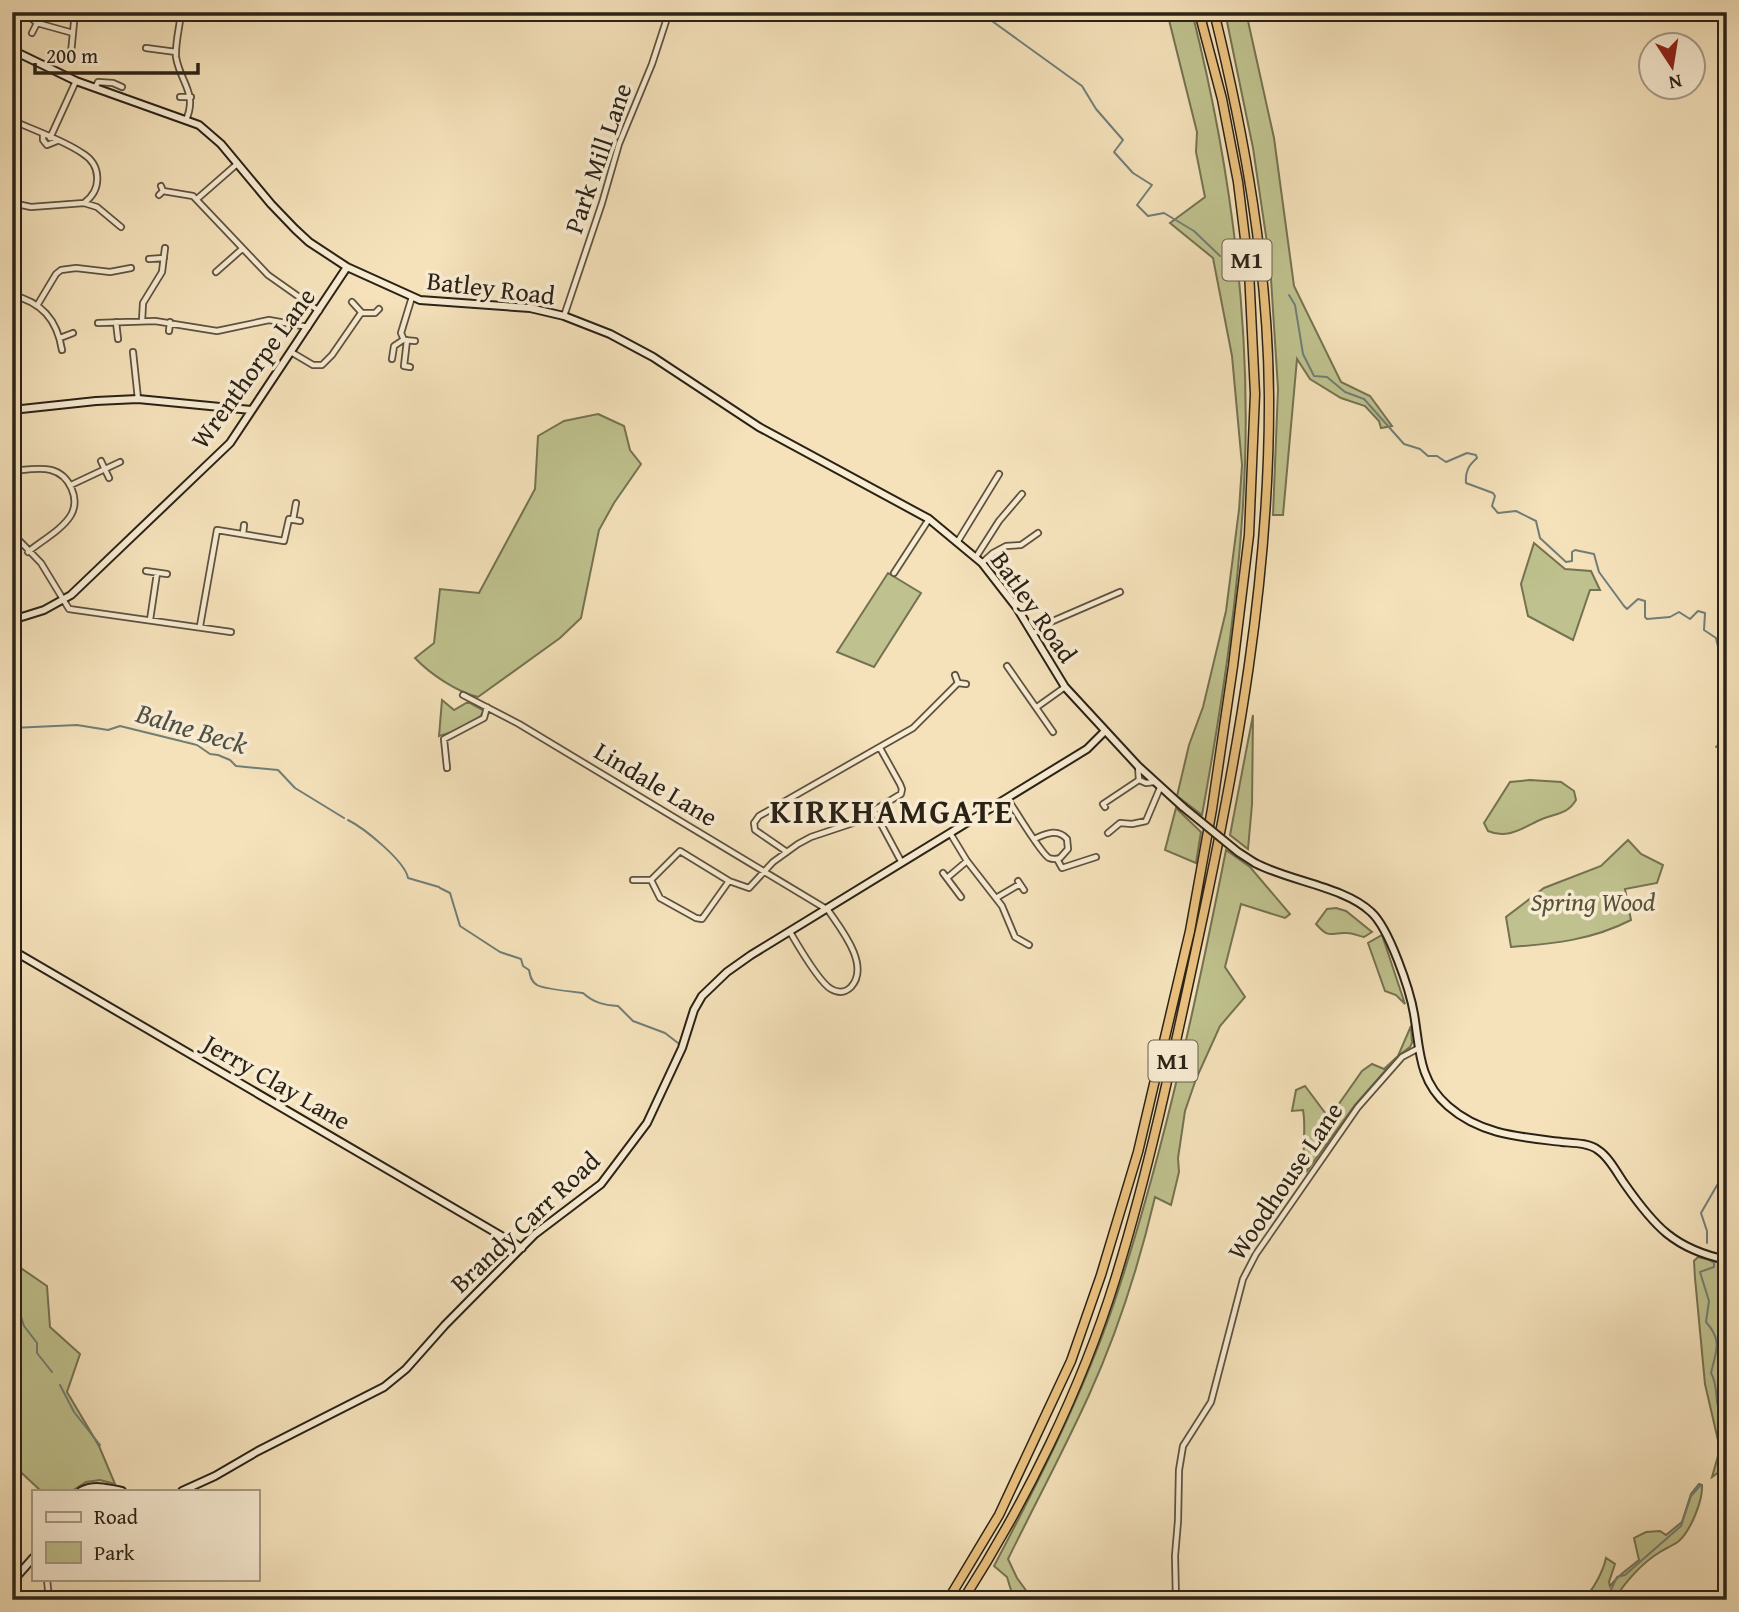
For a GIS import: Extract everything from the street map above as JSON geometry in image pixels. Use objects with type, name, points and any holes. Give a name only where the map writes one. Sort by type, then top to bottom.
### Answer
[{"type":"highway","name":"M1","points":[[948,1600],[999,1514],[1071,1361],[1101,1275],[1138,1152],[1202,871],[1233,666],[1249,535],[1255,394],[1248,271],[1238,182],[1222,99],[1199,12]]},
{"type":"highway","name":"M1","points":[[963,1600],[989,1558],[1045,1453],[1082,1370],[1115,1283],[1175,1053],[1226,811],[1248,674],[1266,513],[1269,394],[1262,274],[1250,182],[1236,100],[1214,12]]},
{"type":"street","points":[[71,54],[75,12]]},
{"type":"street","points":[[181,12],[176,52],[178,66],[191,97],[186,120]]},
{"type":"street","name":"Park Mill Lane","points":[[564,316],[619,144],[652,64],[669,12]]},
{"type":"street","points":[[26,14],[37,23],[73,33]]},
{"type":"street","points":[[32,33],[37,23]]},
{"type":"street","points":[[146,48],[176,52]]},
{"type":"street","name":"Batley Road","points":[[12,50],[76,81],[199,125],[309,242],[347,267],[412,297],[447,303],[530,308],[564,316],[610,334],[653,357],[758,427],[929,519],[976,556],[1004,589],[1065,687],[1160,788],[1255,863],[1281,875],[1345,896],[1371,912],[1380,922],[1388,935],[1413,1008],[1417,1049],[1431,1085],[1446,1104],[1461,1116],[1500,1134],[1590,1146],[1599,1150],[1642,1209],[1675,1242],[1691,1250],[1727,1260]]},
{"type":"street","points":[[50,138],[76,81]]},
{"type":"street","points":[[95,88],[98,82],[122,87]]},
{"type":"street","points":[[180,97],[191,97]]},
{"type":"street","points":[[12,120],[84,153],[94,166],[98,181],[93,196],[84,203]]},
{"type":"street","points":[[43,135],[47,145],[57,141]]},
{"type":"street","points":[[197,199],[237,164]]},
{"type":"street","points":[[161,191],[193,195],[268,275],[320,311]]},
{"type":"street","points":[[93,196],[97,207]]},
{"type":"street","points":[[12,203],[31,207],[84,203],[97,207],[121,227]]},
{"type":"street","points":[[142,321],[143,303],[159,277],[164,248]]},
{"type":"street","points":[[215,273],[242,248]]},
{"type":"street","points":[[149,259],[164,258]]},
{"type":"street","points":[[38,304],[55,274],[61,270],[129,267]]},
{"type":"street","name":"Wrenthorpe Lane","points":[[63,601],[230,443],[347,267]]},
{"type":"street","points":[[12,295],[38,304],[56,328],[62,350]]},
{"type":"street","points":[[410,367],[404,366],[406,342],[401,333],[412,297]]},
{"type":"street","points":[[352,302],[362,313],[375,313],[379,309]]},
{"type":"street","points":[[291,352],[313,365],[324,364],[362,313]]},
{"type":"street","points":[[98,323],[170,322],[217,331],[269,320],[308,328]]},
{"type":"street","points":[[116,322],[118,339]]},
{"type":"street","points":[[169,331],[170,322]]},
{"type":"street","points":[[60,338],[73,333]]},
{"type":"street","points":[[392,359],[394,346],[415,341]]},
{"type":"street","points":[[133,352],[138,400]]},
{"type":"street","points":[[12,410],[96,401],[138,400],[251,411]]},
{"type":"street","points":[[101,461],[109,478]]},
{"type":"street","points":[[71,485],[120,463]]},
{"type":"street","points":[[12,471],[57,472],[71,485],[75,500],[71,514],[61,526],[28,552]]},
{"type":"street","points":[[958,541],[999,474]]},
{"type":"street","points":[[976,556],[999,520],[1022,494]]},
{"type":"street","points":[[293,520],[296,503]]},
{"type":"street","points":[[200,626],[217,530],[284,541],[289,519],[300,522]]},
{"type":"street","points":[[894,573],[929,519]]},
{"type":"street","points":[[243,534],[244,525]]},
{"type":"street","points":[[1028,532],[1032,537]]},
{"type":"street","points":[[12,533],[41,564],[69,608],[231,632]]},
{"type":"street","points":[[982,563],[1006,546],[1021,545],[1038,533]]},
{"type":"street","points":[[146,570],[167,574]]},
{"type":"street","points":[[150,620],[157,573]]},
{"type":"street","points":[[1033,634],[1046,624],[1120,592]]},
{"type":"street","points":[[12,620],[63,601]]},
{"type":"street","points":[[1007,666],[1053,732]]},
{"type":"street","points":[[955,675],[958,683]]},
{"type":"street","points":[[958,683],[966,684]]},
{"type":"street","points":[[787,852],[755,830],[754,823],[759,816],[913,728],[958,683]]},
{"type":"street","points":[[1037,708],[1065,687]]},
{"type":"street","name":"Lindale Lane","points":[[463,695],[766,871],[828,910]]},
{"type":"street","points":[[447,768],[444,739],[484,718],[488,710],[486,707]]},
{"type":"street","name":"Brandy Carr Road","points":[[185,1490],[384,1387],[406,1369],[445,1325],[536,1234],[601,1184],[647,1124],[682,1048],[694,1010],[702,996],[740,963],[1087,749],[1105,731]]},
{"type":"street","points":[[633,880],[651,880],[680,851],[729,881],[749,888],[787,852],[811,837],[832,831],[874,811],[901,794],[902,789],[880,748]]},
{"type":"street","points":[[1138,766],[1139,780]]},
{"type":"street","points":[[1139,780],[1154,782]]},
{"type":"street","points":[[1105,807],[1103,804],[1139,780]]},
{"type":"street","points":[[1108,833],[1121,824],[1146,821],[1160,788]]},
{"type":"street","points":[[1007,797],[1034,839],[1047,857],[1057,859],[1066,854],[1068,849],[1069,844],[1064,835],[1054,832],[1034,839]]},
{"type":"street","points":[[874,811],[902,863]]},
{"type":"street","points":[[950,833],[967,861],[1002,906],[1015,937],[1029,945]]},
{"type":"street","points":[[1057,859],[1062,868],[1096,857]]},
{"type":"street","points":[[961,897],[945,876],[967,861]]},
{"type":"street","points":[[651,880],[660,898],[702,919],[729,881]]},
{"type":"street","points":[[996,898],[1019,883],[1024,890]]},
{"type":"street","points":[[789,932],[827,986],[837,991],[846,990],[856,978],[856,961],[828,910]]},
{"type":"street","name":"Jerry Clay Lane","points":[[12,950],[522,1248]]},
{"type":"street","name":"Woodhouse Lane","points":[[1176,1600],[1174,1573],[1180,1458],[1188,1437],[1212,1402],[1242,1279],[1256,1254],[1358,1107],[1402,1057],[1417,1049]]},
{"type":"street","points":[[83,1490],[98,1487],[116,1490]]},
{"type":"street","points":[[12,1582],[32,1560]]},
{"type":"street","points":[[47,1580],[49,1600]]},
{"type":"green space","points":[[1167,12],[1192,12],[1205,67],[1217,123],[1234,236],[1244,349],[1245,463],[1240,551],[1224,684],[1202,815],[1177,796],[1189,745],[1203,707],[1226,611],[1242,465],[1232,356],[1213,258],[1170,223],[1205,197],[1196,152],[1197,132]]},
{"type":"green space","points":[[1225,12],[1246,12],[1274,138],[1294,286],[1341,382],[1370,396],[1392,426],[1381,428],[1379,421],[1365,406],[1341,398],[1310,379],[1297,359],[1283,515],[1273,515],[1278,389],[1270,263],[1253,148]]},
{"type":"green space","points":[[598,414],[624,426],[630,450],[641,464],[599,530],[581,618],[560,638],[478,697],[453,687],[415,658],[434,643],[440,589],[479,593],[535,489],[538,436],[564,421]]},
{"type":"green space","points":[[1534,543],[1565,569],[1591,571],[1600,590],[1590,590],[1573,640],[1528,616],[1521,584]]},
{"type":"green space","points":[[888,573],[921,593],[874,667],[837,652]]},
{"type":"green space","points":[[442,700],[454,710],[468,702],[484,711],[470,725],[439,736]]},
{"type":"green space","points":[[1253,715],[1252,804],[1248,849],[1230,835]]},
{"type":"green space","points":[[1510,782],[1561,782],[1574,791],[1576,800],[1565,811],[1516,831],[1502,834],[1488,831],[1484,823]]},
{"type":"green space","points":[[1176,808],[1201,832],[1196,863],[1165,850]]},
{"type":"green space","name":"Spring Wood","points":[[1628,840],[1641,854],[1663,865],[1657,883],[1625,889],[1631,920],[1587,937],[1511,947],[1506,917],[1544,888],[1601,866]]},
{"type":"green space","points":[[1226,850],[1250,867],[1290,914],[1285,918],[1241,904],[1225,967],[1245,997],[1220,1026],[1196,1079],[1185,1111],[1178,1158],[1179,1172],[1171,1205],[1155,1197],[1127,1297],[1100,1371],[1008,1559],[1017,1578],[1033,1600],[1014,1600],[1007,1577],[994,1566],[1047,1463],[1079,1393],[1120,1285],[1152,1177],[1179,1069]]},
{"type":"green space","points":[[1327,909],[1346,911],[1372,932],[1364,937],[1349,933],[1324,932],[1316,924]]},
{"type":"green space","points":[[1382,935],[1405,1004],[1396,995],[1385,991],[1368,943]]},
{"type":"green space","points":[[1411,1026],[1412,1043],[1398,1056]]},
{"type":"green space","points":[[1398,1056],[1355,1105],[1307,1171],[1303,1110],[1292,1111],[1296,1090],[1305,1086],[1329,1118],[1362,1071],[1372,1064],[1384,1069]]},
{"type":"green space","points":[[1698,1257],[1727,1264],[1727,1453],[1719,1472],[1712,1477],[1720,1449],[1705,1384],[1694,1261]]},
{"type":"green space","points":[[12,1262],[47,1286],[50,1327],[80,1354],[67,1392],[99,1446],[115,1484],[100,1480],[86,1482],[74,1490],[40,1490],[12,1464]]},
{"type":"green space","points":[[1699,1484],[1702,1485],[1702,1491],[1698,1506],[1688,1530],[1679,1541],[1640,1567],[1614,1600],[1583,1600],[1597,1581],[1606,1558],[1615,1564],[1610,1586],[1639,1560],[1634,1538],[1646,1532],[1660,1531],[1666,1535],[1682,1522],[1691,1494]]},
{"type":"waterway","points":[[976,12],[1082,86],[1096,109],[1123,140],[1114,152],[1133,173],[1152,185],[1137,205],[1148,216],[1164,213],[1194,231],[1220,256]]},
{"type":"waterway","points":[[1289,295],[1295,305],[1303,354],[1314,376],[1327,377],[1345,392],[1364,399],[1404,444],[1420,449],[1428,456],[1437,456],[1446,462],[1467,453],[1476,455],[1477,458],[1467,472],[1466,483],[1493,493],[1495,496],[1492,506],[1498,513],[1516,511],[1536,521],[1540,538],[1566,562],[1572,561],[1572,552],[1575,550],[1594,554],[1599,572],[1627,609],[1638,599],[1645,601],[1647,619],[1670,617],[1679,612],[1690,619],[1698,611],[1705,613],[1704,630],[1716,638],[1720,655],[1727,660]]},
{"type":"waterway","name":"Balne Beck","points":[[12,728],[77,725],[108,730],[120,726],[197,745],[210,754],[230,760],[236,766],[278,770],[295,788],[344,818]]},
{"type":"waterway","points":[[1716,747],[1727,736]]},
{"type":"waterway","name":"Balne Beck","points":[[348,820],[392,854],[408,878],[439,887]]},
{"type":"waterway","name":"Balne Beck","points":[[440,888],[450,893],[460,926],[500,952],[521,959],[535,984],[583,993],[599,1003],[618,1006],[633,1021],[665,1033],[678,1043]]},
{"type":"waterway","points":[[1707,1243],[1707,1231],[1701,1213],[1727,1168]]},
{"type":"waterway","points":[[1709,1260],[1714,1263],[1714,1267],[1700,1272],[1709,1301],[1706,1322],[1716,1341],[1711,1373],[1718,1405],[1727,1425]]},
{"type":"waterway","points":[[12,1289],[24,1326],[37,1343],[37,1353],[52,1372]]},
{"type":"waterway","points":[[60,1385],[74,1412],[100,1445]]},
{"type":"waterway","points":[[1608,1596],[1617,1577],[1625,1575],[1681,1526],[1691,1496],[1700,1486]]},
{"type":"district","name":"KIRKHAMGATE","points":[[892,811]]}]
